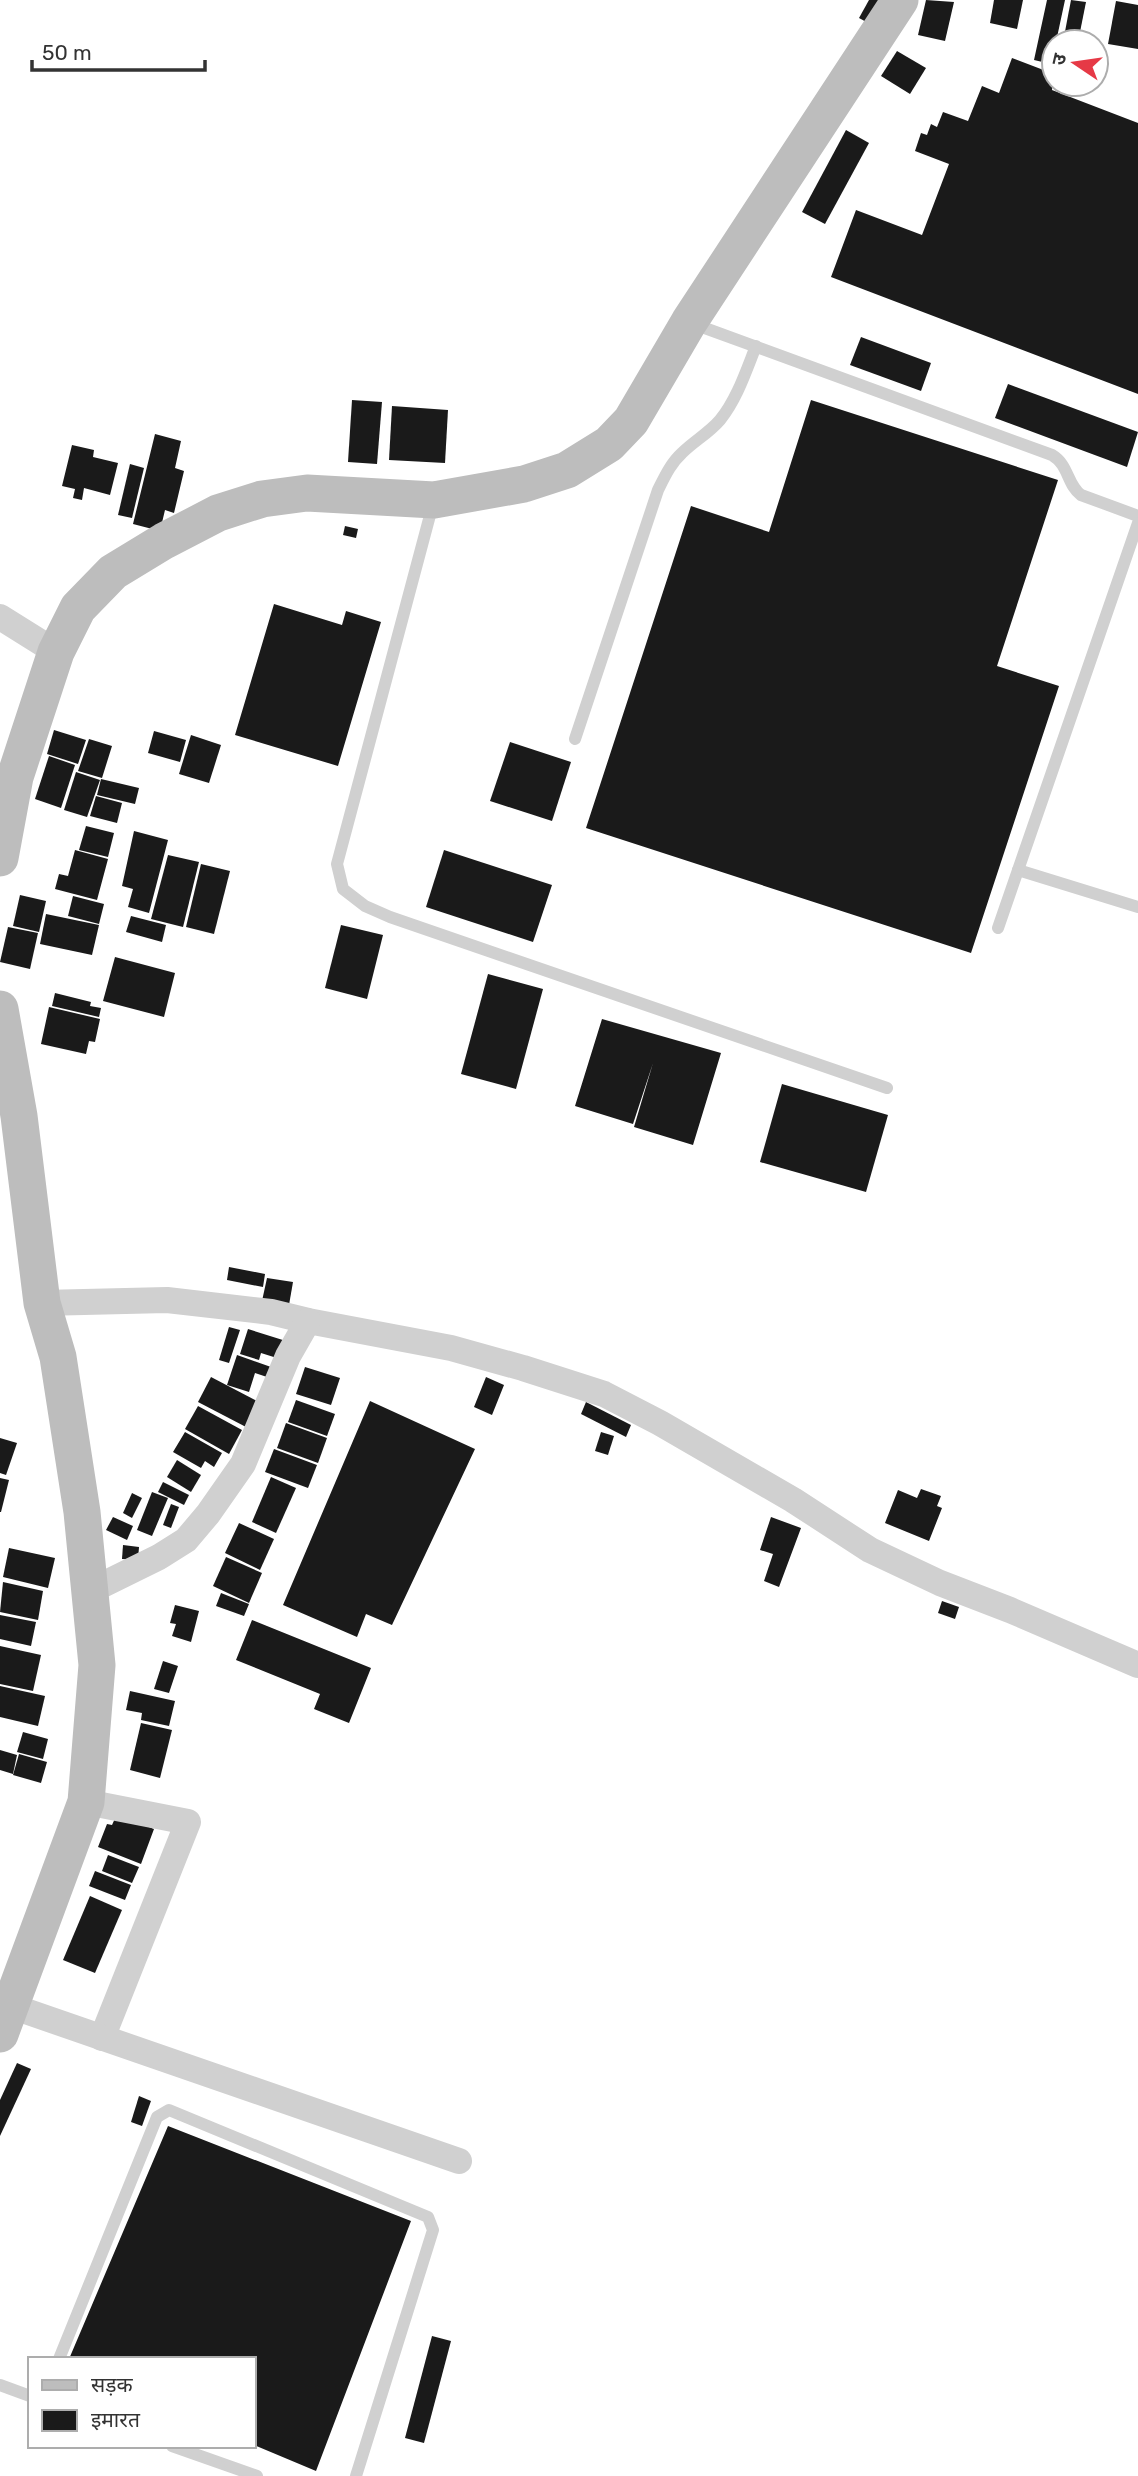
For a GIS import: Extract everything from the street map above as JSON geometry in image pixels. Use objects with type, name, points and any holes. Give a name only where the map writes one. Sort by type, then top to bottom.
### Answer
[{"type":"street","points":[[0,858],[15,777],[56,652],[78,608],[113,572],[218,513],[262,499],[307,493],[434,500],[524,484],[568,470],[609,444],[631,421],[689,322],[900,0]]},
{"type":"street","points":[[0,617],[56,652]]},
{"type":"street","points":[[0,1009],[19,1116],[42,1303],[58,1357],[82,1512],[97,1665],[86,1802],[4,2022],[103,2038],[459,2161]]},
{"type":"street","points":[[42,1303],[167,1300],[271,1312],[450,1348],[604,1394],[793,1500],[870,1550],[940,1583],[1138,1665]]},
{"type":"street","points":[[90,1591],[159,1557],[186,1540],[208,1514],[243,1464],[288,1356],[308,1321]]},
{"type":"street","points":[[86,1802],[188,1822],[103,2038]]},
{"type":"lane","points":[[689,322],[1052,455],[1064,465],[1074,490],[1138,516]]},
{"type":"lane","points":[[575,739],[658,490],[669,468],[682,452],[717,424],[725,413],[736,396],[757,346]]},
{"type":"lane","points":[[434,500],[337,864],[343,889],[365,906],[390,917],[887,1088]]},
{"type":"lane","points":[[998,928],[1138,523]]},
{"type":"lane","points":[[1018,870],[1138,907]]},
{"type":"lane","points":[[60,2357],[157,2117],[169,2110],[428,2217],[433,2230],[356,2476]]},
{"type":"lane","points":[[0,2385],[28,2395]]},
{"type":"lane","points":[[178,2448],[257,2476]]},
{"type":"building","points":[[869,0],[884,0],[870,24],[859,18]]},
{"type":"building","points":[[926,0],[954,2],[945,41],[918,35]]},
{"type":"building","points":[[994,0],[1023,0],[1017,29],[990,23]]},
{"type":"building","points":[[1047,0],[1065,0],[1059,28],[1041,28]]},
{"type":"building","points":[[1071,0],[1086,2],[1081,28],[1066,28]]},
{"type":"building","points":[[1116,1],[1138,5],[1138,49],[1110,44]]},
{"type":"building","points":[[1040,32],[1040,61],[1034,60]]},
{"type":"building","points":[[897,51],[926,68],[910,94],[881,76]]},
{"type":"building","points":[[1012,58],[1040,69],[1040,98],[1073,98],[1138,123],[1138,394],[831,277],[856,210],[922,235],[949,164],[915,151],[921,133],[927,135],[931,124],[937,127],[943,112],[968,121],[982,86],[999,93]]},
{"type":"building","points":[[846,130],[869,143],[825,224],[802,212]]},
{"type":"building","points":[[861,337],[931,363],[921,391],[850,365]]},
{"type":"building","points":[[1008,384],[1138,432],[1127,467],[995,418]]},
{"type":"building","points":[[352,400],[382,402],[377,464],[348,462]]},
{"type":"building","points":[[811,400],[1058,480],[997,666],[1059,686],[971,953],[586,828],[691,506],[769,532]]},
{"type":"building","points":[[392,406],[448,410],[445,463],[389,460]]},
{"type":"building","points":[[155,434],[181,441],[175,468],[184,471],[174,513],[165,510],[160,531],[133,524]]},
{"type":"building","points":[[72,445],[94,450],[93,457],[118,463],[110,495],[84,488],[82,500],[73,498],[75,489],[62,486]]},
{"type":"building","points":[[130,464],[144,468],[132,518],[118,515]]},
{"type":"building","points":[[345,526],[358,529],[356,538],[343,535]]},
{"type":"building","points":[[274,604],[342,625],[346,611],[381,622],[338,766],[235,735]]},
{"type":"building","points":[[54,730],[86,740],[78,764],[47,754]]},
{"type":"building","points":[[154,731],[186,740],[180,762],[148,753]]},
{"type":"building","points":[[191,735],[221,745],[209,783],[179,774]]},
{"type":"building","points":[[89,739],[112,746],[102,778],[78,771]]},
{"type":"building","points":[[510,742],[571,762],[552,821],[490,801]]},
{"type":"building","points":[[49,756],[75,765],[61,808],[35,799]]},
{"type":"building","points":[[76,772],[100,780],[87,817],[64,810]]},
{"type":"building","points":[[101,779],[139,788],[135,804],[97,795]]},
{"type":"building","points":[[96,796],[122,803],[117,823],[90,816]]},
{"type":"building","points":[[86,826],[114,833],[108,857],[79,850]]},
{"type":"building","points":[[134,831],[168,840],[149,913],[128,907],[133,889],[122,886]]},
{"type":"building","points":[[75,850],[108,859],[97,900],[55,889],[59,874],[68,876]]},
{"type":"building","points":[[444,850],[552,885],[533,942],[426,907]]},
{"type":"building","points":[[168,855],[199,862],[183,927],[151,919]]},
{"type":"building","points":[[201,864],[230,871],[214,934],[186,927]]},
{"type":"building","points":[[20,895],[46,901],[39,932],[13,926]]},
{"type":"building","points":[[73,896],[104,904],[99,924],[68,916]]},
{"type":"building","points":[[46,914],[99,925],[92,955],[40,944]]},
{"type":"building","points":[[131,916],[166,925],[162,942],[126,932]]},
{"type":"building","points":[[341,925],[383,935],[367,999],[325,988]]},
{"type":"building","points":[[8,927],[38,933],[30,969],[0,962]]},
{"type":"building","points":[[115,957],[175,973],[164,1017],[103,1001]]},
{"type":"building","points":[[488,974],[543,989],[516,1089],[461,1074]]},
{"type":"building","points":[[55,993],[91,1002],[90,1006],[101,1008],[99,1017],[52,1006]]},
{"type":"building","points":[[49,1007],[100,1019],[95,1042],[89,1041],[86,1054],[41,1044]]},
{"type":"building","points":[[602,1019],[721,1053],[693,1145],[634,1127],[653,1063],[633,1124],[575,1106]]},
{"type":"building","points":[[782,1084],[888,1115],[866,1192],[760,1162]]},
{"type":"building","points":[[229,1267],[265,1274],[263,1287],[227,1280]]},
{"type":"building","points":[[267,1278],[293,1282],[289,1305],[262,1301]]},
{"type":"building","points":[[229,1327],[240,1330],[229,1363],[219,1360]]},
{"type":"building","points":[[248,1329],[286,1341],[280,1359],[261,1353],[259,1360],[240,1354]]},
{"type":"building","points":[[237,1355],[271,1367],[267,1377],[255,1373],[249,1392],[227,1385]]},
{"type":"building","points":[[305,1367],[340,1378],[331,1405],[296,1394]]},
{"type":"building","points":[[211,1377],[259,1402],[246,1427],[198,1402]]},
{"type":"building","points":[[486,1377],[504,1385],[492,1415],[474,1407]]},
{"type":"building","points":[[296,1400],[335,1414],[327,1436],[288,1422]]},
{"type":"building","points":[[370,1401],[475,1449],[392,1625],[366,1614],[357,1637],[283,1605]]},
{"type":"building","points":[[586,1402],[631,1425],[626,1437],[581,1414]]},
{"type":"building","points":[[198,1406],[242,1430],[229,1454],[185,1429]]},
{"type":"building","points":[[286,1423],[327,1438],[318,1463],[277,1448]]},
{"type":"building","points":[[185,1432],[222,1453],[214,1467],[205,1461],[201,1468],[173,1452]]},
{"type":"building","points":[[601,1432],[614,1436],[608,1455],[595,1451]]},
{"type":"building","points":[[0,1438],[17,1443],[6,1475],[0,1473]]},
{"type":"building","points":[[274,1449],[317,1465],[308,1488],[265,1472]]},
{"type":"building","points":[[177,1460],[201,1475],[191,1492],[167,1477]]},
{"type":"building","points":[[271,1477],[296,1488],[276,1533],[252,1522]]},
{"type":"building","points":[[0,1478],[9,1480],[1,1512],[0,1512]]},
{"type":"building","points":[[163,1482],[189,1495],[184,1505],[158,1492]]},
{"type":"building","points":[[921,1489],[941,1496],[937,1506],[942,1508],[929,1541],[885,1523],[898,1490],[917,1498]]},
{"type":"building","points":[[152,1492],[168,1498],[152,1536],[137,1530]]},
{"type":"building","points":[[132,1493],[142,1498],[132,1518],[123,1513]]},
{"type":"building","points":[[171,1504],[179,1507],[171,1528],[163,1525]]},
{"type":"building","points":[[113,1517],[133,1526],[127,1540],[106,1530]]},
{"type":"building","points":[[771,1517],[801,1528],[779,1587],[764,1581],[773,1554],[760,1550]]},
{"type":"building","points":[[239,1523],[274,1539],[260,1570],[225,1553]]},
{"type":"building","points":[[123,1545],[139,1547],[138,1560],[122,1559]]},
{"type":"building","points":[[9,1548],[55,1558],[48,1588],[3,1577]]},
{"type":"building","points":[[226,1557],[262,1573],[249,1603],[213,1586]]},
{"type":"building","points":[[3,1582],[43,1591],[38,1620],[0,1612]]},
{"type":"building","points":[[221,1593],[249,1604],[244,1616],[216,1606]]},
{"type":"building","points":[[942,1601],[959,1607],[955,1619],[938,1613]]},
{"type":"building","points":[[175,1605],[199,1611],[191,1642],[172,1636],[176,1624],[170,1623]]},
{"type":"building","points":[[0,1615],[36,1622],[31,1646],[0,1639]]},
{"type":"building","points":[[252,1620],[371,1668],[349,1723],[314,1709],[320,1694],[236,1660]]},
{"type":"building","points":[[0,1646],[41,1655],[33,1691],[0,1684]]},
{"type":"building","points":[[163,1661],[178,1666],[169,1693],[154,1689]]},
{"type":"building","points":[[0,1686],[45,1696],[38,1726],[0,1717]]},
{"type":"building","points":[[130,1691],[175,1701],[169,1726],[141,1720],[142,1713],[126,1710]]},
{"type":"building","points":[[141,1723],[172,1730],[160,1778],[130,1770]]},
{"type":"building","points":[[23,1732],[48,1739],[43,1759],[17,1752]]},
{"type":"building","points":[[0,1750],[17,1755],[13,1774],[0,1770]]},
{"type":"building","points":[[19,1754],[47,1762],[41,1783],[13,1775]]},
{"type":"building","points":[[117,1814],[154,1829],[141,1864],[98,1847],[107,1824],[112,1825]]},
{"type":"building","points":[[108,1855],[139,1867],[132,1883],[102,1871]]},
{"type":"building","points":[[95,1871],[131,1885],[125,1900],[89,1886]]},
{"type":"building","points":[[90,1896],[122,1910],[95,1973],[63,1960]]},
{"type":"building","points":[[17,2063],[31,2069],[0,2136],[0,2100]]},
{"type":"building","points":[[139,2096],[151,2101],[142,2126],[131,2122]]},
{"type":"building","points":[[168,2126],[411,2221],[316,2471],[256,2446],[256,2357],[70,2357]]},
{"type":"building","points":[[432,2336],[451,2341],[424,2443],[405,2438]]}]
